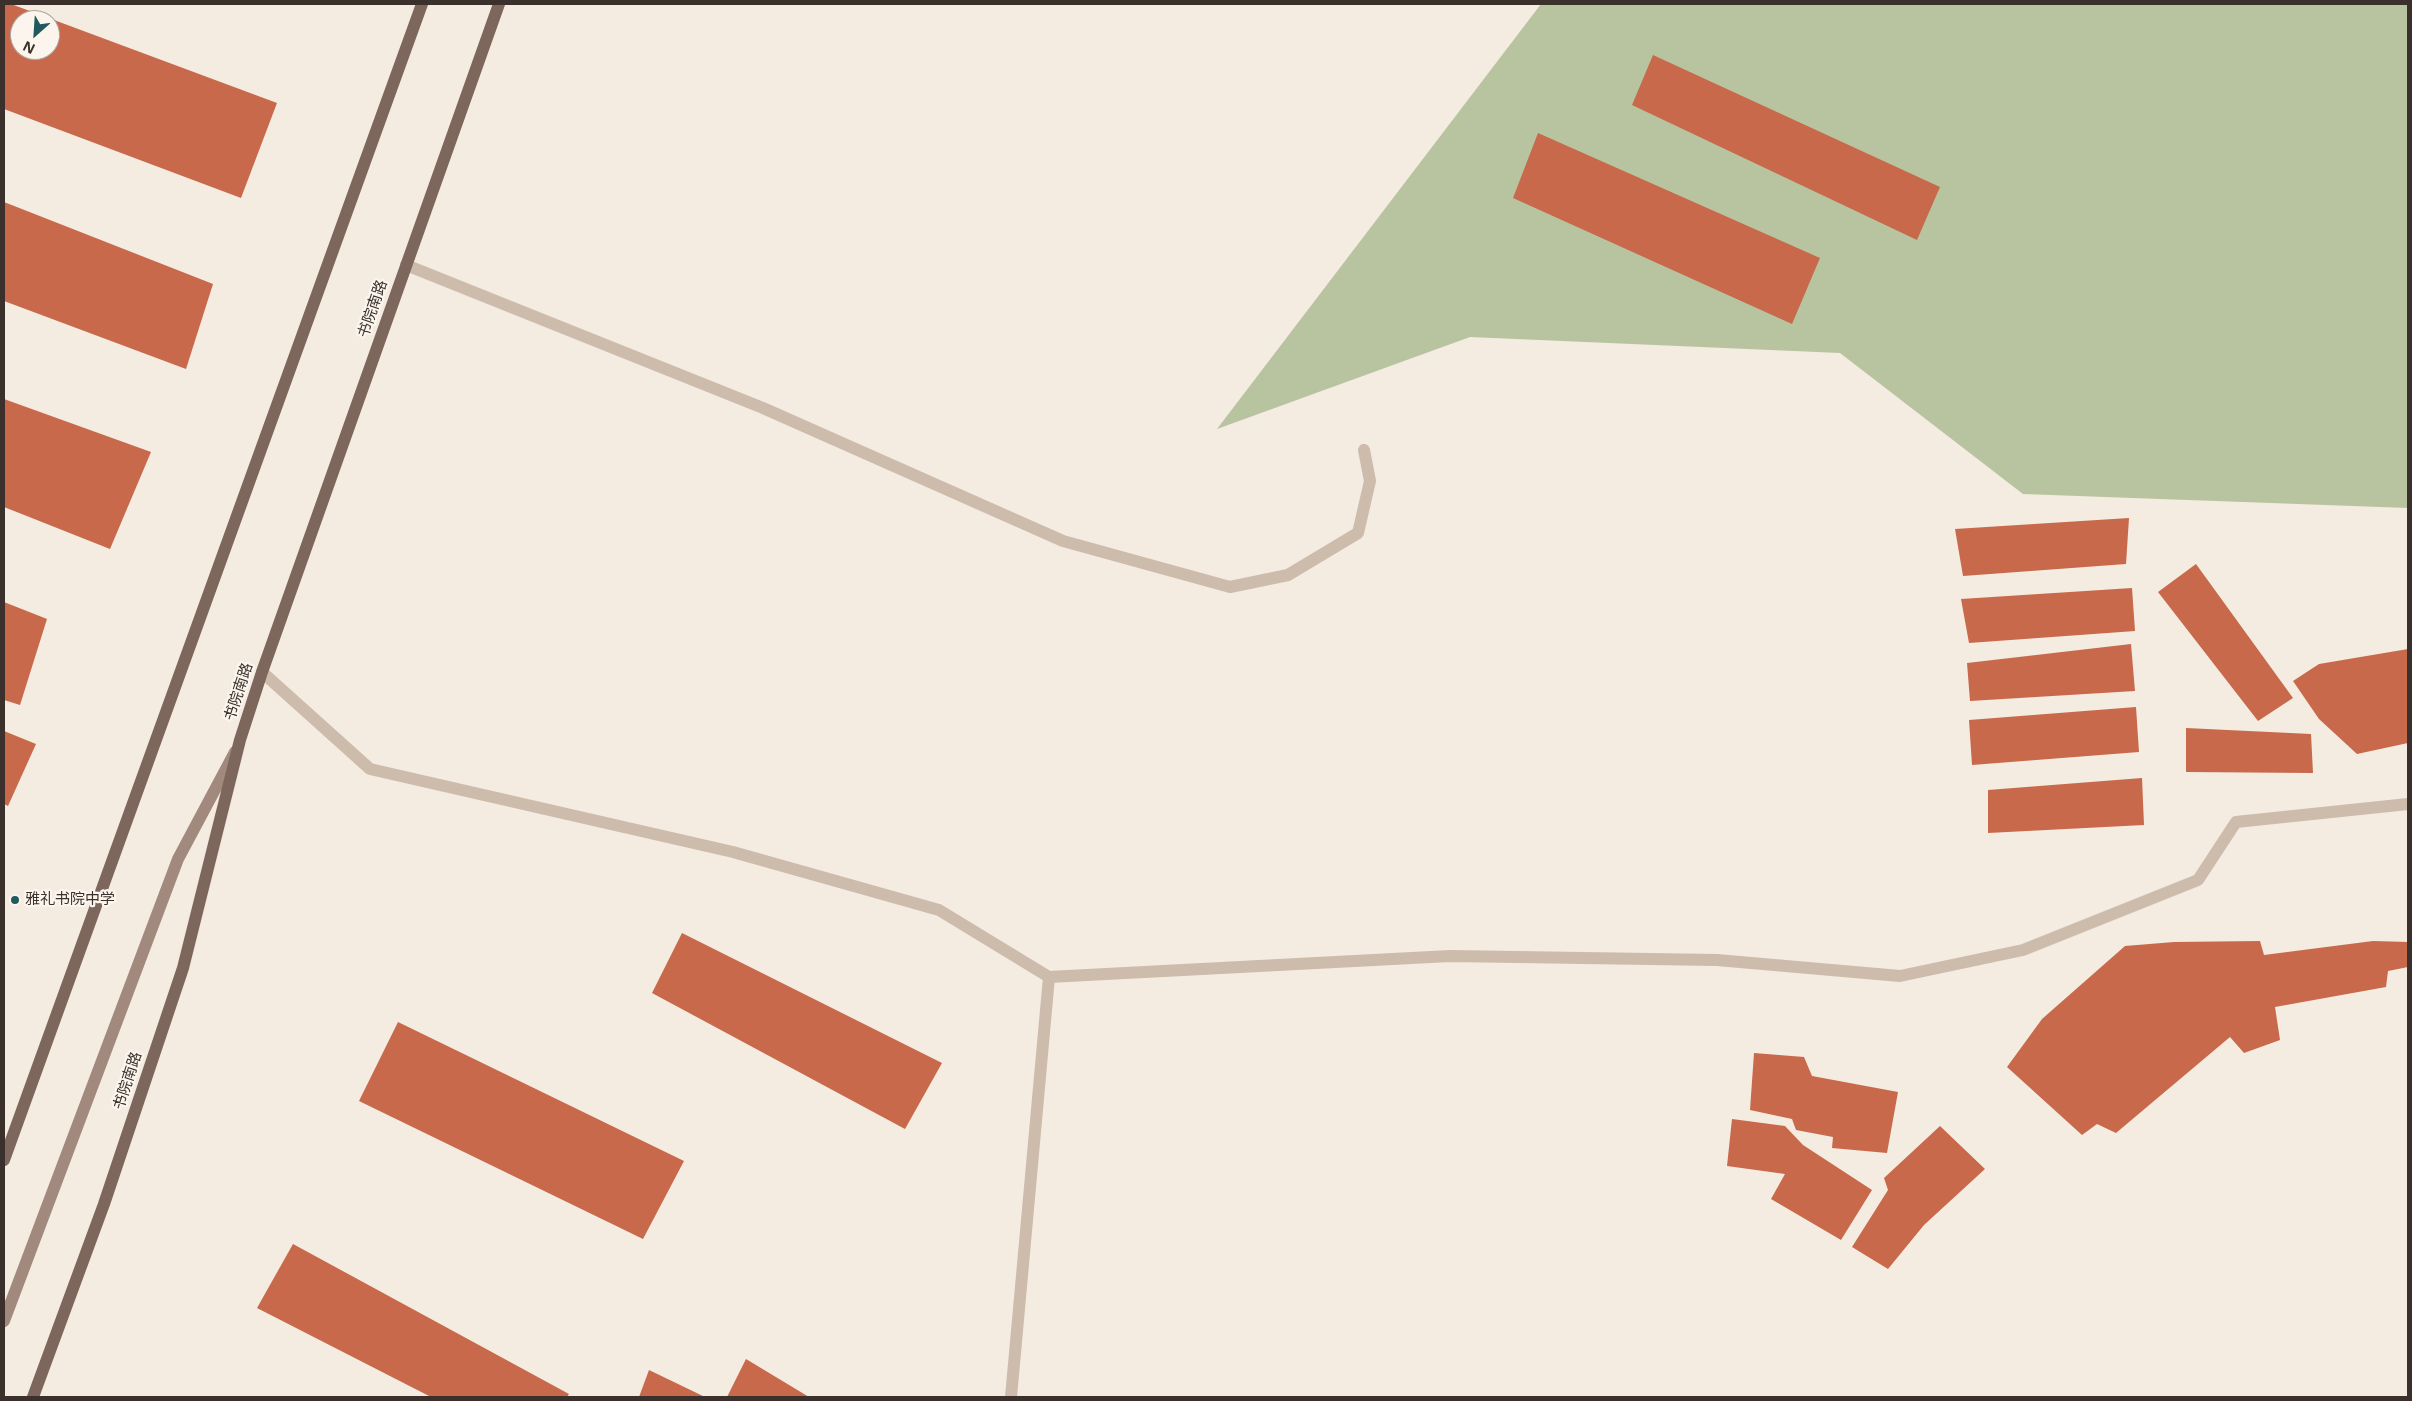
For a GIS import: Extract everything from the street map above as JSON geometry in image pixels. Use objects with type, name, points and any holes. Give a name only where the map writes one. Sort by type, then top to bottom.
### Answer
[{"type":"main road","points":[[4,1160],[422,4]]},
{"type":"main road","name":"书院南路","points":[[33,1397],[104,1204],[183,968],[240,740],[262,672],[499,4]]},
{"type":"main road","points":[[4,1321],[178,859],[240,740]]},
{"type":"street","points":[[406,265],[763,408],[1062,541],[1230,587],[1288,575],[1358,532],[1370,482],[1364,450]]},
{"type":"street","points":[[262,672],[370,769],[733,852],[938,910],[1049,977],[1450,956],[1718,960],[1900,976],[2023,950],[2198,880],[2236,822],[2408,804]]},
{"type":"street","points":[[1011,1397],[1049,977]]},
{"type":"green space","points":[[1541,4],[2408,4],[2408,508],[2023,494],[1840,353],[1470,337],[1217,429]]},
{"type":"building","points":[[4,4],[11,4],[27,10],[10,10],[10,60],[60,60],[60,22],[277,103],[241,198],[4,109]]},
{"type":"building","points":[[1653,55],[1940,187],[1917,240],[1632,105]]},
{"type":"building","points":[[1538,133],[1820,258],[1792,324],[1513,198]]},
{"type":"building","points":[[4,202],[213,284],[186,369],[4,301]]},
{"type":"building","points":[[4,399],[151,452],[110,549],[4,507]]},
{"type":"building","points":[[2129,518],[2126,564],[1963,576],[1955,529]]},
{"type":"building","points":[[2196,564],[2293,698],[2258,721],[2158,592]]},
{"type":"building","points":[[2132,588],[2135,631],[1969,643],[1961,599]]},
{"type":"building","points":[[4,602],[47,619],[20,705],[4,700]]},
{"type":"building","points":[[2131,644],[2135,691],[1970,701],[1967,663]]},
{"type":"building","points":[[2408,649],[2408,743],[2357,754],[2319,719],[2293,681],[2319,664]]},
{"type":"building","points":[[2136,707],[2139,752],[1972,765],[1969,720]]},
{"type":"building","points":[[2186,728],[2311,734],[2313,773],[2186,772]]},
{"type":"building","points":[[4,731],[36,744],[8,806],[4,804]]},
{"type":"building","points":[[2142,778],[2144,825],[1988,833],[1988,790]]},
{"type":"building","points":[[682,933],[942,1063],[905,1129],[652,993]]},
{"type":"building","points":[[2260,941],[2264,955],[2373,941],[2408,942],[2408,967],[2388,971],[2386,987],[2275,1007],[2280,1040],[2244,1053],[2230,1037],[2116,1133],[2097,1124],[2082,1135],[2007,1067],[2042,1019],[2125,946],[2174,942]]},
{"type":"building","points":[[398,1022],[684,1161],[643,1239],[359,1101]]},
{"type":"building","points":[[1754,1053],[1804,1057],[1812,1076],[1898,1092],[1887,1153],[1832,1148],[1833,1137],[1796,1130],[1792,1119],[1750,1110]]},
{"type":"building","points":[[1732,1119],[1785,1126],[1803,1145],[1872,1190],[1841,1240],[1771,1199],[1785,1174],[1727,1166]]},
{"type":"building","points":[[1940,1126],[1985,1169],[1924,1225],[1888,1269],[1852,1247],[1888,1190],[1884,1178]]},
{"type":"building","points":[[293,1244],[569,1394],[567,1397],[431,1397],[257,1308]]},
{"type":"building","points":[[746,1359],[809,1397],[727,1397]]},
{"type":"building","points":[[649,1370],[705,1397],[639,1397]]},
{"type":"place","name":"雅礼书院中学","points":[[15,900]]}]
